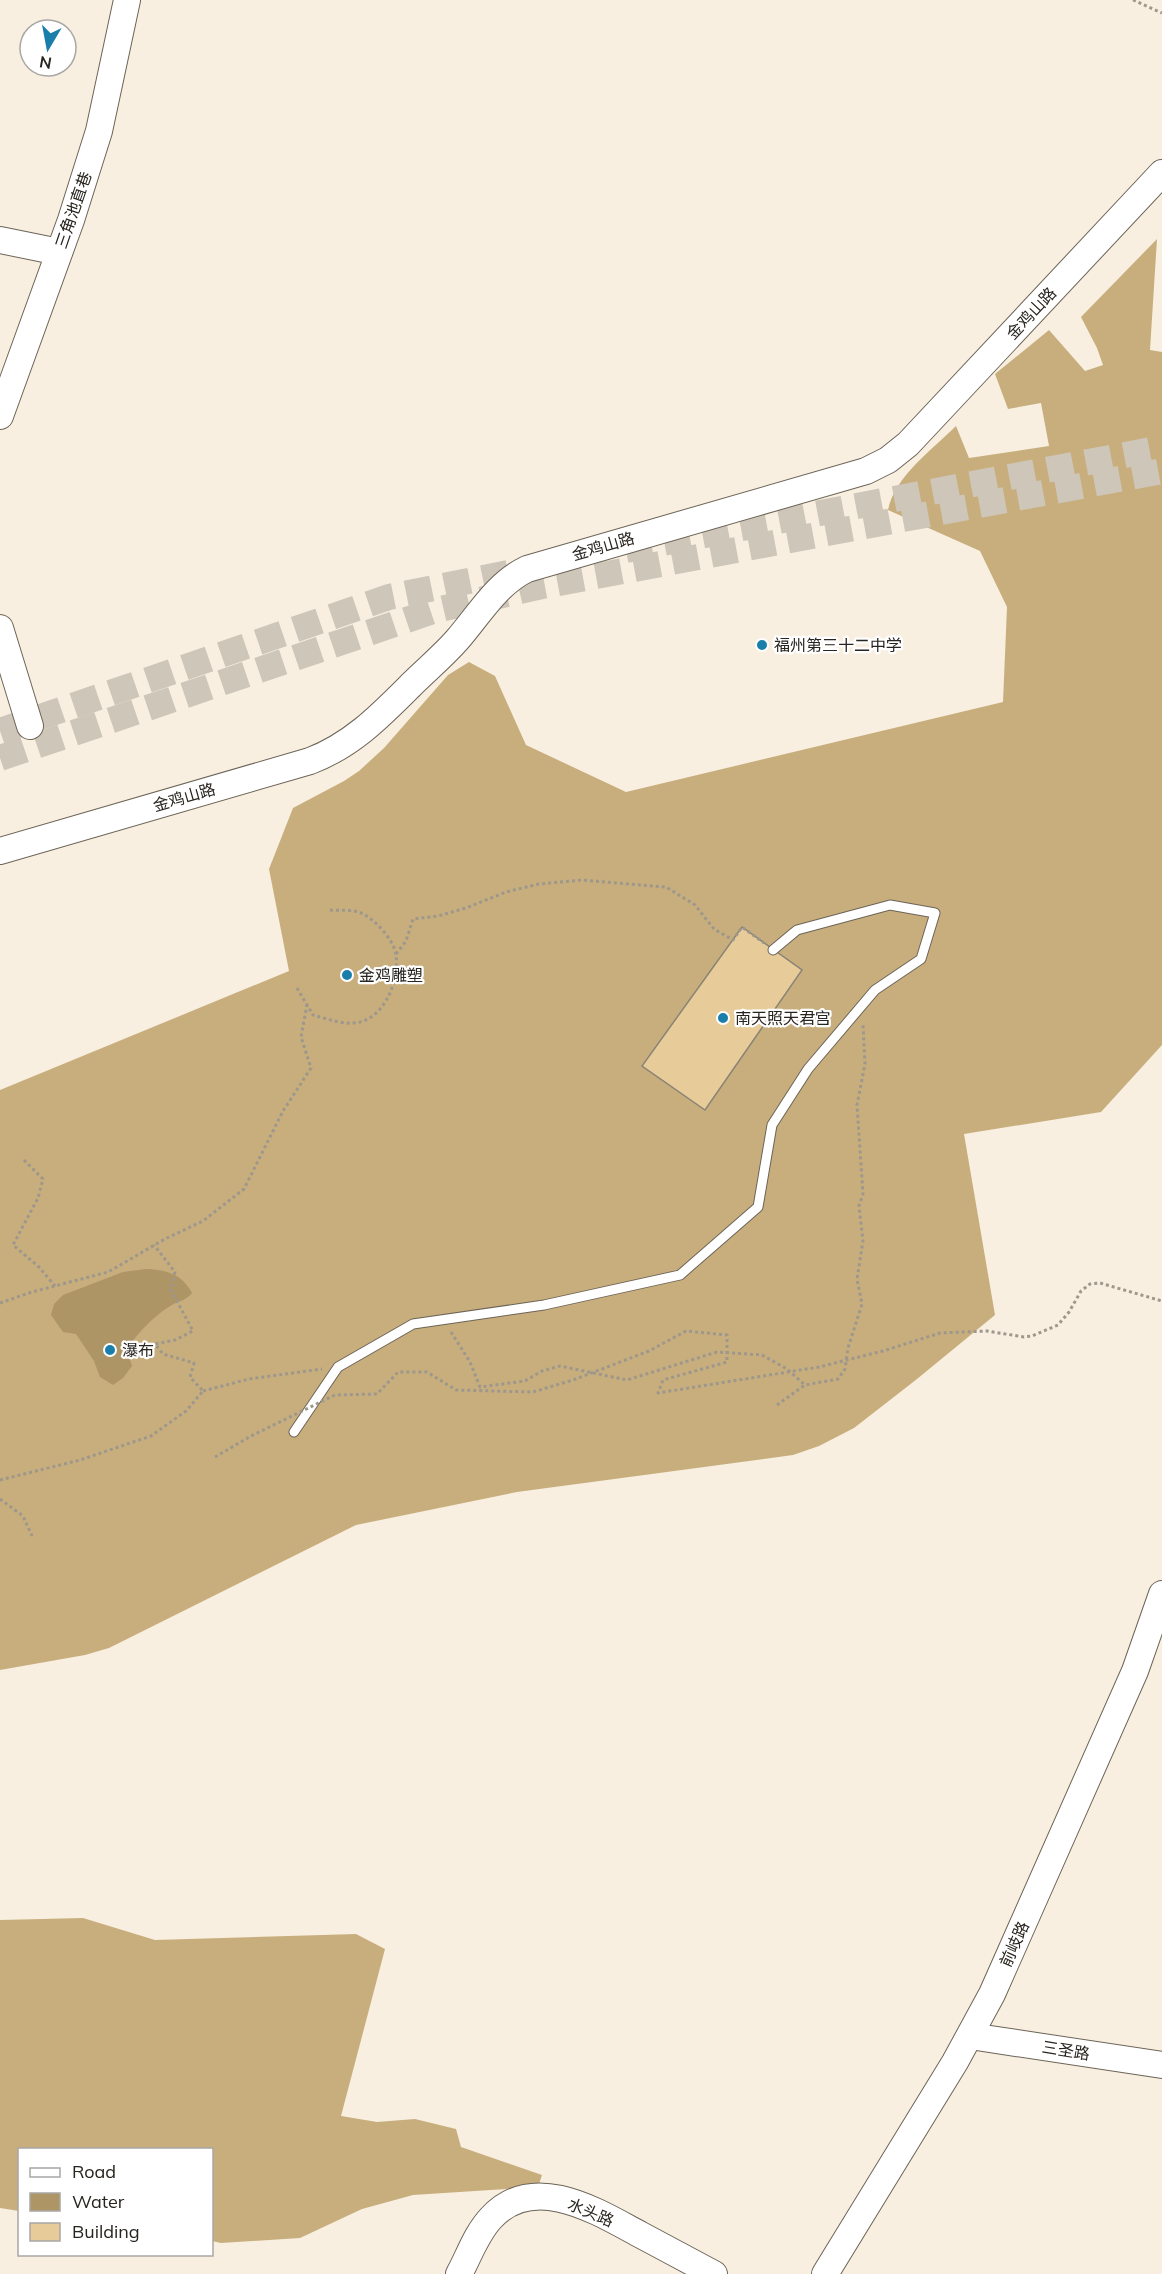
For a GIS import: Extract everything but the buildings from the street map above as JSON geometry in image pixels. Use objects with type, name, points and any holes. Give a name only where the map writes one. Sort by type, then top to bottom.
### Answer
[{"type":"street","name":"三角池直巷","points":[[0,416],[71,220],[99,130],[125,4]]},
{"type":"street","name":"金鸡山路","points":[[0,851],[310,761],[338,749],[375,721],[456,641],[510,578],[527,569],[866,471],[888,460],[908,444],[1162,173]]},
{"type":"street","points":[[0,240],[59,252]]},
{"type":"street","points":[[0,628],[30,726]]},
{"type":"street","name":"前岐路","points":[[825,2274],[992,1994],[1131,1682],[1162,1594]]},
{"type":"street","name":"三圣路","points":[[973,2029],[1162,2050]]},
{"type":"street","name":"三圣路","points":[[973,2029],[1162,2065]]},
{"type":"street","name":"水头路","points":[[459,2274],[490,2219],[517,2201],[546,2197],[574,2202],[597,2211],[714,2274]]},
{"type":"lane","points":[[294,1432],[338,1367],[413,1324],[544,1305],[680,1275],[758,1207],[772,1125],[808,1069],[875,990],[921,958],[934,913],[890,905],[797,930],[773,950]]},
{"type":"path","points":[[1133,0],[1162,13]]},
{"type":"path","points":[[396,954],[406,941],[412,919],[438,916],[466,908],[506,892],[582,880],[666,887],[695,905],[714,929],[733,940],[742,927],[773,950]]},
{"type":"path","points":[[297,988],[313,1015],[336,1021],[362,1022],[381,1011],[395,980],[396,954],[390,942],[372,920],[359,911],[329,910]]},
{"type":"path","points":[[777,1405],[805,1384],[838,1379],[845,1369],[848,1348],[862,1304],[857,1279],[863,1240],[859,1206],[863,1194],[857,1105],[865,1064],[864,1003]]},
{"type":"path","points":[[0,1303],[108,1272],[154,1245],[203,1221],[244,1189],[283,1111],[311,1068],[301,1037],[307,1005]]},
{"type":"path","points":[[24,1160],[43,1179],[38,1198],[14,1245],[39,1267],[55,1286]]},
{"type":"path","points":[[154,1245],[176,1272],[171,1290],[193,1332],[175,1340],[155,1344],[163,1354],[194,1363],[190,1377],[203,1391]]},
{"type":"path","points":[[215,1457],[251,1436],[334,1395],[377,1394],[398,1372],[427,1372],[456,1390],[533,1392],[573,1380],[648,1351],[686,1331],[727,1335],[727,1362],[663,1380],[658,1393],[819,1367],[883,1351],[940,1333],[987,1331],[1024,1337],[1032,1336],[1058,1325],[1069,1312],[1081,1291],[1090,1284],[1100,1283],[1162,1301]]},
{"type":"path","points":[[442,1320],[470,1362],[480,1387],[525,1381],[542,1371],[560,1366],[627,1380],[717,1352],[762,1355],[787,1369],[805,1384]]},
{"type":"path","points":[[0,1480],[80,1460],[151,1436],[186,1411],[203,1391],[249,1379],[338,1367]]},
{"type":"path","points":[[0,1498],[22,1516],[32,1536]]},
{"type":"shaded area","points":[[1157,239],[1150,350],[1162,352],[1162,1045],[1101,1112],[964,1134],[995,1315],[854,1428],[819,1446],[793,1455],[517,1492],[356,1525],[109,1648],[85,1655],[0,1670],[0,1090],[289,971],[269,869],[293,808],[359,771],[384,748],[448,675],[469,662],[495,676],[526,745],[626,792],[1003,702],[1007,607],[980,551],[888,510],[898,486],[906,475],[956,426],[969,458],[1049,446],[1041,403],[1008,409],[995,374],[1049,330],[1085,371],[1103,365],[1081,317]]},
{"type":"shaded area","points":[[83,1918],[155,1940],[356,1934],[385,1949],[341,2116],[377,2122],[415,2119],[456,2129],[461,2147],[542,2175],[538,2187],[413,2195],[362,2209],[300,2238],[221,2243],[213,2241],[213,2148],[18,2148],[18,2211],[0,2208],[0,1920]]},
{"type":"water","points":[[161,1270],[179,1277],[192,1293],[159,1314],[141,1331],[127,1350],[132,1366],[123,1378],[113,1385],[100,1377],[94,1361],[76,1334],[63,1332],[51,1315],[54,1304],[63,1295],[123,1272]]},
{"type":"tunnel","points":[[626,550],[1162,448]]},
{"type":"tunnel","points":[[0,758],[436,610],[542,586],[1162,471]]},
{"type":"tunnel","points":[[0,731],[389,597],[528,569]]},
{"type":"place","name":"福州第三十二中学","points":[[762,645]]},
{"type":"place","name":"金鸡雕塑","points":[[347,975]]},
{"type":"place","name":"南天照天君宫","points":[[723,1018]]},
{"type":"place","name":"瀑布","points":[[110,1350]]}]
